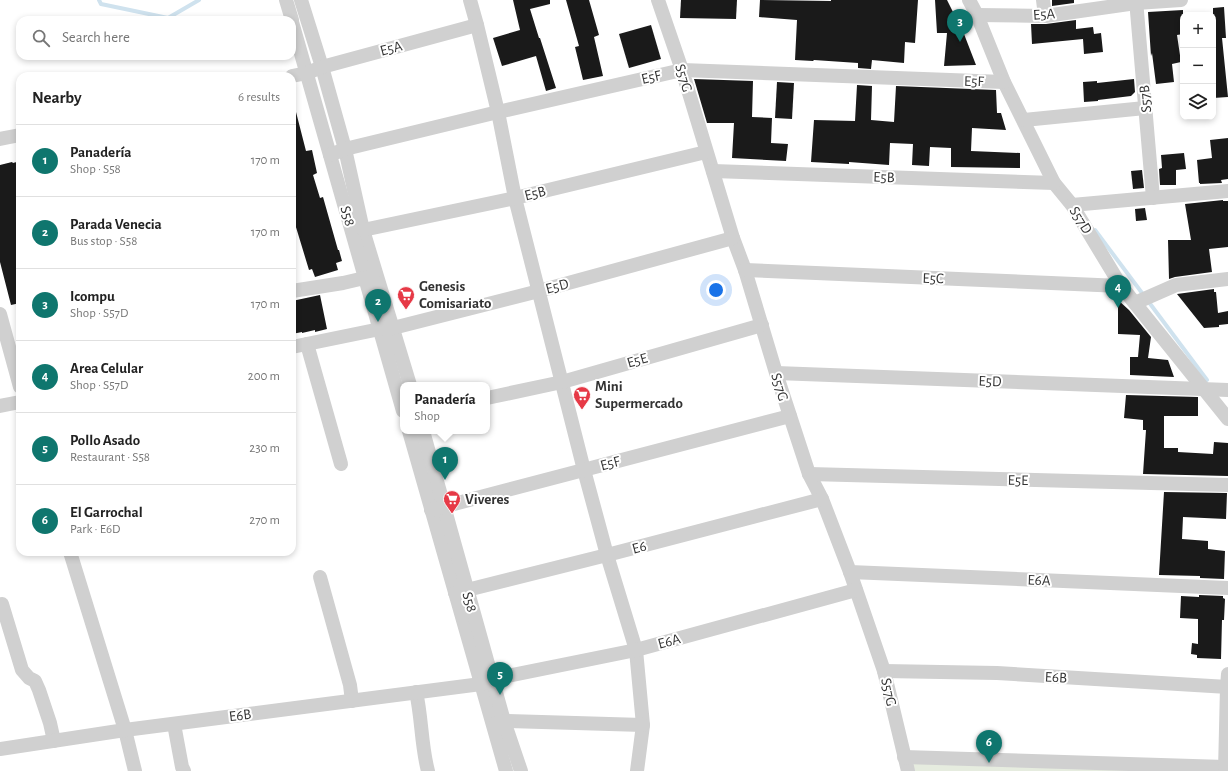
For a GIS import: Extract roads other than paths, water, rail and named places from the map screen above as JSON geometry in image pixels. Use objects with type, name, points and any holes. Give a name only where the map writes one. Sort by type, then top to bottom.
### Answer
[{"type":"street","name":"S58","points":[[286,0],[291,16]]},
{"type":"street","name":"S58","points":[[301,0],[345,149],[363,230],[371,276]]},
{"type":"street","points":[[470,0],[498,112],[515,198],[584,470],[607,556],[636,650],[643,725],[637,771]]},
{"type":"street","name":"S57G","points":[[658,0],[682,70],[733,238],[745,270],[776,373],[809,474],[822,500],[850,572],[884,671],[908,771]]},
{"type":"street","name":"S57D","points":[[969,0],[977,15],[1004,82],[1054,183],[1072,205],[1121,286],[1228,418]]},
{"type":"street","points":[[1043,0],[1045,16]]},
{"type":"street","name":"E5A","points":[[977,15],[1045,16],[1136,2],[1181,0]]},
{"type":"street","name":"S57B","points":[[1136,2],[1153,198]]},
{"type":"street","name":"E5A","points":[[296,75],[477,25]]},
{"type":"street","name":"S58","points":[[296,35],[330,155],[387,328],[409,382]]},
{"type":"street","name":"E5F","points":[[330,155],[345,149],[498,112],[682,70],[1004,82]]},
{"type":"street","points":[[1024,120],[1145,108]]},
{"type":"street","points":[[0,139],[16,136]]},
{"type":"street","name":"E5B","points":[[363,230],[515,198],[706,152]]},
{"type":"street","name":"E5B","points":[[713,171],[1054,183]]},
{"type":"street","points":[[1072,205],[1228,190]]},
{"type":"street","name":"E5D","points":[[296,345],[387,328],[539,291],[733,238]]},
{"type":"street","name":"E5C","points":[[745,270],[1121,286]]},
{"type":"street","points":[[296,288],[343,283],[371,276]]},
{"type":"street","points":[[1135,303],[1176,285],[1228,279]]},
{"type":"street","points":[[0,314],[15,349]]},
{"type":"street","name":"E5E","points":[[490,397],[562,382],[762,325]]},
{"type":"street","name":"S58","points":[[387,328],[400,395]]},
{"type":"street","points":[[307,344],[341,464]]},
{"type":"street","name":"E5D","points":[[776,373],[1204,389]]},
{"type":"street","points":[[1204,389],[1228,390]]},
{"type":"street","points":[[0,406],[16,403]]},
{"type":"street","name":"E5F","points":[[437,508],[790,416]]},
{"type":"street","name":"S58","points":[[410,434],[437,508],[461,591],[498,722],[506,771]]},
{"type":"street","name":"S58","points":[[424,434],[437,508]]},
{"type":"street","name":"E5E","points":[[809,474],[1228,485]]},
{"type":"street","name":"E6","points":[[461,591],[607,556],[822,500]]},
{"type":"street","points":[[71,556],[125,730],[135,771]]},
{"type":"street","name":"E6A","points":[[850,572],[1228,588]]},
{"type":"street","points":[[320,577],[350,685],[352,701]]},
{"type":"street","name":"E6A","points":[[486,682],[636,650],[856,590]]},
{"type":"street","points":[[2,604],[22,670],[29,678],[35,681],[50,723],[54,741]]},
{"type":"street","name":"E6B","points":[[884,671],[997,673],[1228,683]]},
{"type":"street","name":"E6B","points":[[0,749],[125,730],[486,682]]},
{"type":"street","points":[[904,757],[1225,769],[1228,683]]},
{"type":"street","points":[[416,692],[425,760],[428,771]]},
{"type":"street","name":"S58","points":[[498,722],[520,771]]},
{"type":"street","points":[[498,722],[643,725]]},
{"type":"street","points":[[174,724],[184,771]]},
{"type":"waterway","points":[[99,0],[101,4],[158,16]]},
{"type":"waterway","points":[[171,16],[199,0]]},
{"type":"waterway","points":[[1095,230],[1207,380]]},
{"type":"place","name":"Icompu","points":[[960,42]]},
{"type":"place","name":"Area Celular","points":[[1118,308]]},
{"type":"place","name":"Genesis Comisariato","points":[[406,310]]},
{"type":"place","name":"Parada Venecia","points":[[378,322]]},
{"type":"place","name":"Mini Supermercado","points":[[582,410]]},
{"type":"place","name":"Panadería","points":[[445,480]]},
{"type":"place","name":"Viveres","points":[[452,514]]},
{"type":"place","name":"Pollo Asado","points":[[500,695]]},
{"type":"place","name":"El Garrochal","points":[[989,763]]}]
